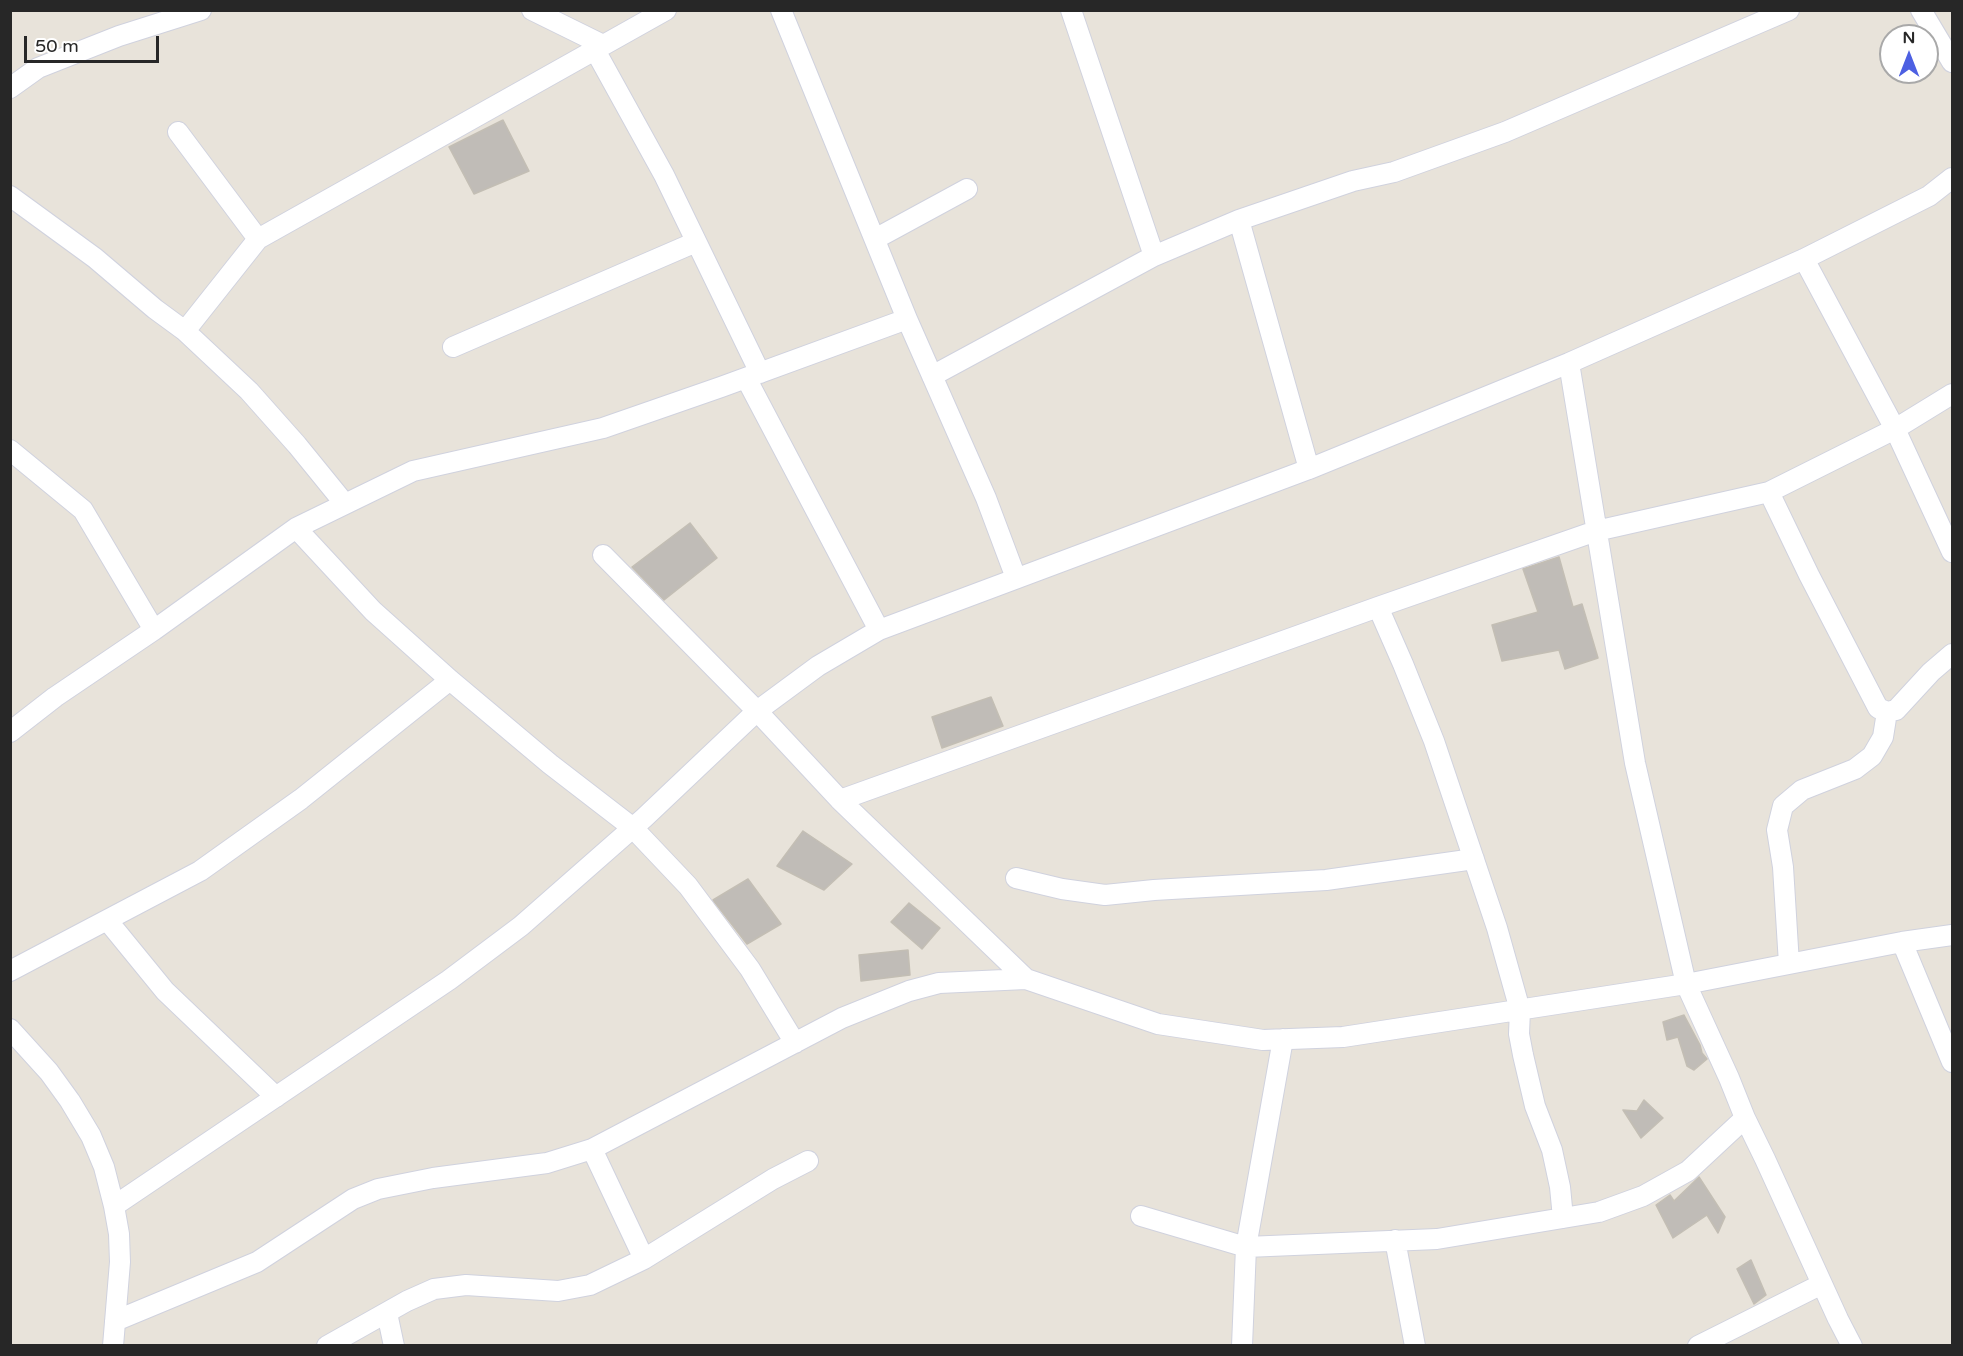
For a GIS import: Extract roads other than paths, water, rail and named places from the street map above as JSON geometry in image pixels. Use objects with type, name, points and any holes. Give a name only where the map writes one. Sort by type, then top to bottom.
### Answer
[{"type":"street","points":[[10,88],[38,68],[119,36],[201,10]]},
{"type":"street","points":[[532,10],[599,48],[696,242],[753,376],[879,630]]},
{"type":"street","points":[[185,331],[258,240],[666,10]]},
{"type":"street","points":[[781,10],[907,319],[986,498],[1016,578]]},
{"type":"street","points":[[1071,10],[1154,256]]},
{"type":"street","points":[[932,376],[1154,256],[1239,220],[1353,181],[1394,172],[1505,132],[1766,15],[1789,10]]},
{"type":"street","points":[[1921,10],[1953,62]]},
{"type":"street","points":[[178,132],[258,240]]},
{"type":"street","points":[[114,1206],[449,980],[521,926],[633,828],[757,711],[818,666],[879,630],[1309,469],[1569,363],[1804,259],[1929,196],[1953,178]]},
{"type":"street","points":[[875,239],[967,189]]},
{"type":"street","points":[[10,196],[96,258],[155,309],[185,331],[249,391],[345,504]]},
{"type":"street","points":[[1239,220],[1309,469]]},
{"type":"street","points":[[453,347],[696,242]]},
{"type":"street","points":[[1804,259],[1896,429],[1953,552]]},
{"type":"street","points":[[10,732],[296,528],[413,471],[603,428],[907,319]]},
{"type":"street","points":[[1569,363],[1635,763],[1686,984],[1729,1078],[1744,1118],[1766,1159],[1852,1346]]},
{"type":"street","points":[[840,800],[1596,531],[1769,492],[1896,429],[1953,394]]},
{"type":"street","points":[[10,450],[83,510],[154,630]]},
{"type":"street","points":[[1769,492],[1878,708],[1887,712],[1896,710],[1931,672],[1953,654]]},
{"type":"street","points":[[296,528],[373,611],[450,680],[550,764],[633,828],[704,906],[750,969],[795,1043]]},
{"type":"street","points":[[603,555],[757,711],[840,800],[1026,979]]},
{"type":"street","points":[[1378,607],[1434,741],[1497,928],[1520,1010],[1519,1034],[1522,1055],[1535,1107],[1552,1150],[1560,1187],[1563,1218]]},
{"type":"street","points":[[10,970],[200,871],[301,799],[450,680]]},
{"type":"street","points":[[1789,964],[1783,867],[1778,830],[1783,806],[1802,790],[1855,770],[1872,756],[1883,737],[1887,712]]},
{"type":"street","points":[[1016,878],[1062,890],[1105,895],[1326,880],[1473,859]]},
{"type":"street","points":[[107,920],[165,991],[276,1097]]},
{"type":"street","points":[[115,1321],[257,1262],[352,1199],[378,1189],[433,1178],[547,1163],[592,1149],[842,1018],[909,991],[939,983],[1026,979],[1158,1024],[1263,1040],[1343,1037],[1686,984],[1953,934]]},
{"type":"street","points":[[1902,942],[1953,1062]]},
{"type":"street","points":[[10,1029],[49,1072],[70,1101],[91,1136],[104,1167],[114,1206],[120,1263],[114,1346]]},
{"type":"street","points":[[1242,1346],[1246,1247],[1283,1039]]},
{"type":"street","points":[[1141,1216],[1246,1247],[1437,1239],[1599,1212],[1652,1191],[1688,1171],[1744,1118]]},
{"type":"street","points":[[592,1149],[644,1259]]},
{"type":"street","points":[[327,1346],[434,1289],[466,1284],[558,1291],[590,1285],[644,1259],[773,1179],[808,1161]]},
{"type":"street","points":[[1395,1240],[1415,1346]]},
{"type":"street","points":[[1698,1346],[1822,1284]]},
{"type":"street","points":[[387,1313],[394,1346]]}]
